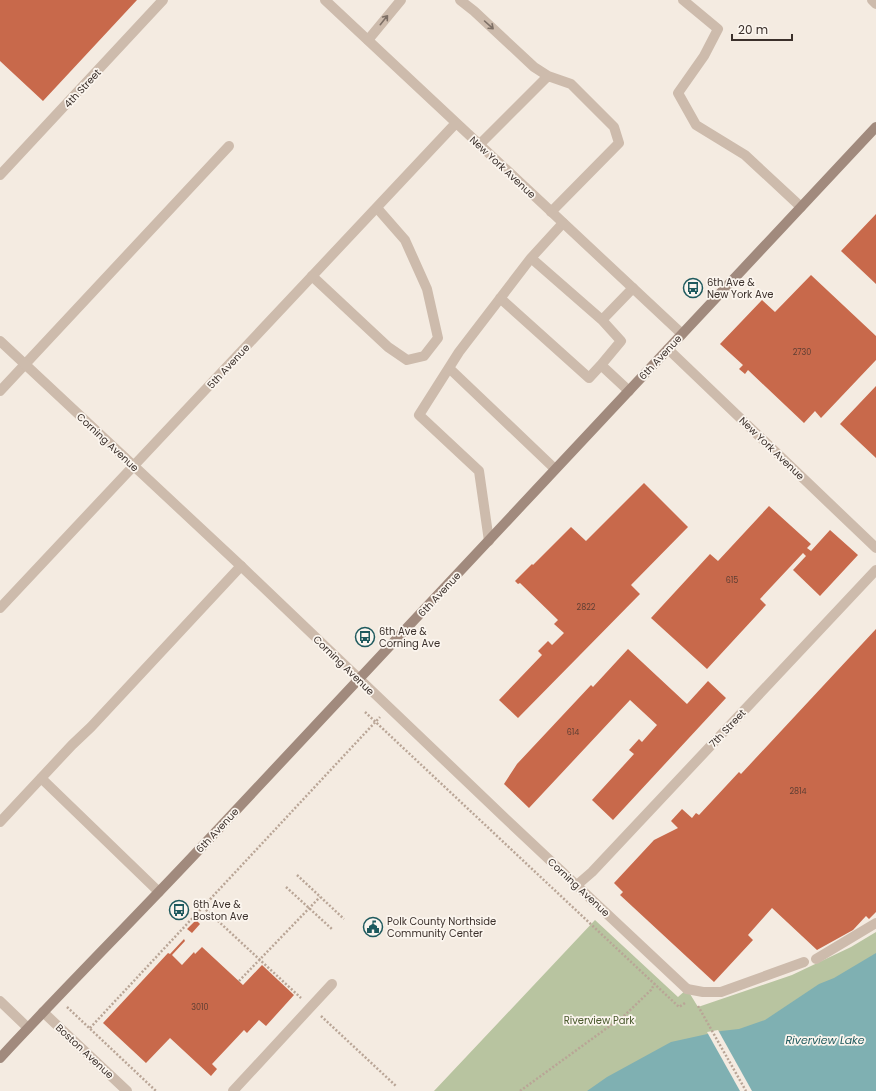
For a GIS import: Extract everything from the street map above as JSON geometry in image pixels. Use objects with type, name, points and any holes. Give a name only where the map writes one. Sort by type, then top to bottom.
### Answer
[{"type":"main road","name":"6th Avenue","points":[[0,1058],[159,892],[876,127]]},
{"type":"street","name":"4th Street","points":[[0,175],[164,0]]},
{"type":"street","name":"New York Avenue","points":[[325,0],[682,334]]},
{"type":"street","points":[[368,40],[401,0]]},
{"type":"street","points":[[460,0],[474,11],[534,67],[548,76],[571,84],[614,127],[619,143],[551,212]]},
{"type":"street","points":[[683,0],[718,29],[704,56],[678,93],[696,125],[745,155],[801,207]]},
{"type":"street","points":[[872,0],[876,4]]},
{"type":"street","points":[[479,145],[548,76]]},
{"type":"street","name":"5th Avenue","points":[[0,608],[456,123]]},
{"type":"street","points":[[0,391],[229,146]]},
{"type":"street","points":[[312,276],[388,347],[407,360],[424,356],[438,338],[427,289],[405,240],[377,208]]},
{"type":"street","points":[[489,541],[478,472],[419,415],[459,352],[531,258],[563,223]]},
{"type":"street","points":[[500,298],[590,378],[621,342],[602,320],[531,258]]},
{"type":"street","points":[[602,320],[633,288]]},
{"type":"street","name":"Corning Avenue","points":[[0,341],[241,566],[506,819],[687,989],[703,992],[721,992],[804,962]]},
{"type":"street","name":"New York Avenue","points":[[668,349],[876,548]]},
{"type":"street","points":[[601,365],[629,391]]},
{"type":"street","points":[[449,368],[555,469]]},
{"type":"street","points":[[0,822],[72,745],[97,721],[241,566]]},
{"type":"street","name":"7th Street","points":[[577,885],[592,872],[876,570]]},
{"type":"street","points":[[41,778],[159,892]]},
{"type":"street","points":[[816,959],[876,923]]},
{"type":"street","points":[[233,1091],[332,984]]},
{"type":"street","points":[[0,1001],[28,1028]]},
{"type":"street","name":"Boston Avenue","points":[[43,1012],[127,1091]]},
{"type":"path","points":[[365,712],[655,984],[651,990],[625,1015],[520,1091]]},
{"type":"path","points":[[90,1028],[376,722]]},
{"type":"path","points":[[297,875],[344,918]]},
{"type":"path","points":[[286,887],[333,930]]},
{"type":"path","points":[[239,981],[320,897]]},
{"type":"path","points":[[56,998],[156,1091]]},
{"type":"path","points":[[698,1007],[746,1091]]},
{"type":"green space","name":"Riverview Park","points":[[595,920],[678,997],[687,989],[698,1007],[792,975],[851,947],[876,932],[876,1091],[434,1091]]},
{"type":"water","name":"Riverview Lake","points":[[876,953],[876,1091],[587,1091],[607,1077],[671,1042],[721,1031],[739,1029],[765,1020],[819,984],[834,978]]},
{"type":"pier","points":[[718,1030],[752,1091],[740,1091],[707,1032]]},
{"type":"building","points":[[0,0],[137,0],[43,101],[0,61]]},
{"type":"building","points":[[876,214],[876,284],[841,251]]},
{"type":"building","points":[[811,275],[876,336],[876,360],[821,418],[815,411],[804,423],[748,370],[745,374],[739,369],[743,365],[720,344],[762,300],[775,312]]},
{"type":"building","points":[[876,386],[876,458],[840,424]]},
{"type":"building","points":[[644,483],[688,527],[631,585],[640,594],[518,718],[499,700],[542,655],[538,651],[548,641],[552,645],[564,633],[554,624],[558,620],[520,583],[518,584],[515,581],[571,527],[586,541]]},
{"type":"building","points":[[769,506],[811,544],[807,548],[811,551],[830,530],[858,555],[820,596],[793,570],[806,556],[803,553],[760,599],[766,605],[707,669],[651,618],[710,554],[718,561]]},
{"type":"building","points":[[876,629],[876,912],[869,919],[866,916],[853,930],[817,950],[772,908],[748,935],[753,940],[714,982],[620,895],[623,892],[614,883],[654,840],[678,828],[671,821],[682,809],[692,818],[696,813],[699,815],[739,772],[741,774]]},
{"type":"building","points":[[628,649],[687,704],[708,681],[726,698],[613,820],[592,800],[634,754],[629,750],[639,739],[642,742],[657,725],[630,700],[529,808],[504,784],[517,764],[591,685],[593,687]]},
{"type":"building","points":[[196,920],[200,924],[192,933],[187,929]]},
{"type":"building","points":[[184,939],[185,941],[172,955],[182,965],[194,952],[195,954],[202,947],[243,985],[262,965],[294,995],[266,1026],[259,1020],[247,1033],[244,1030],[212,1064],[217,1069],[211,1076],[170,1038],[146,1063],[103,1023],[168,953],[170,954]]},
{"type":"place","name":"6th Ave & New York Ave","points":[[693,288]]},
{"type":"place","name":"6th Ave & Corning Ave","points":[[365,637]]},
{"type":"place","name":"6th Ave & Boston Ave","points":[[179,910]]},
{"type":"place","name":"Polk County Northside Community Center","points":[[373,927]]}]
